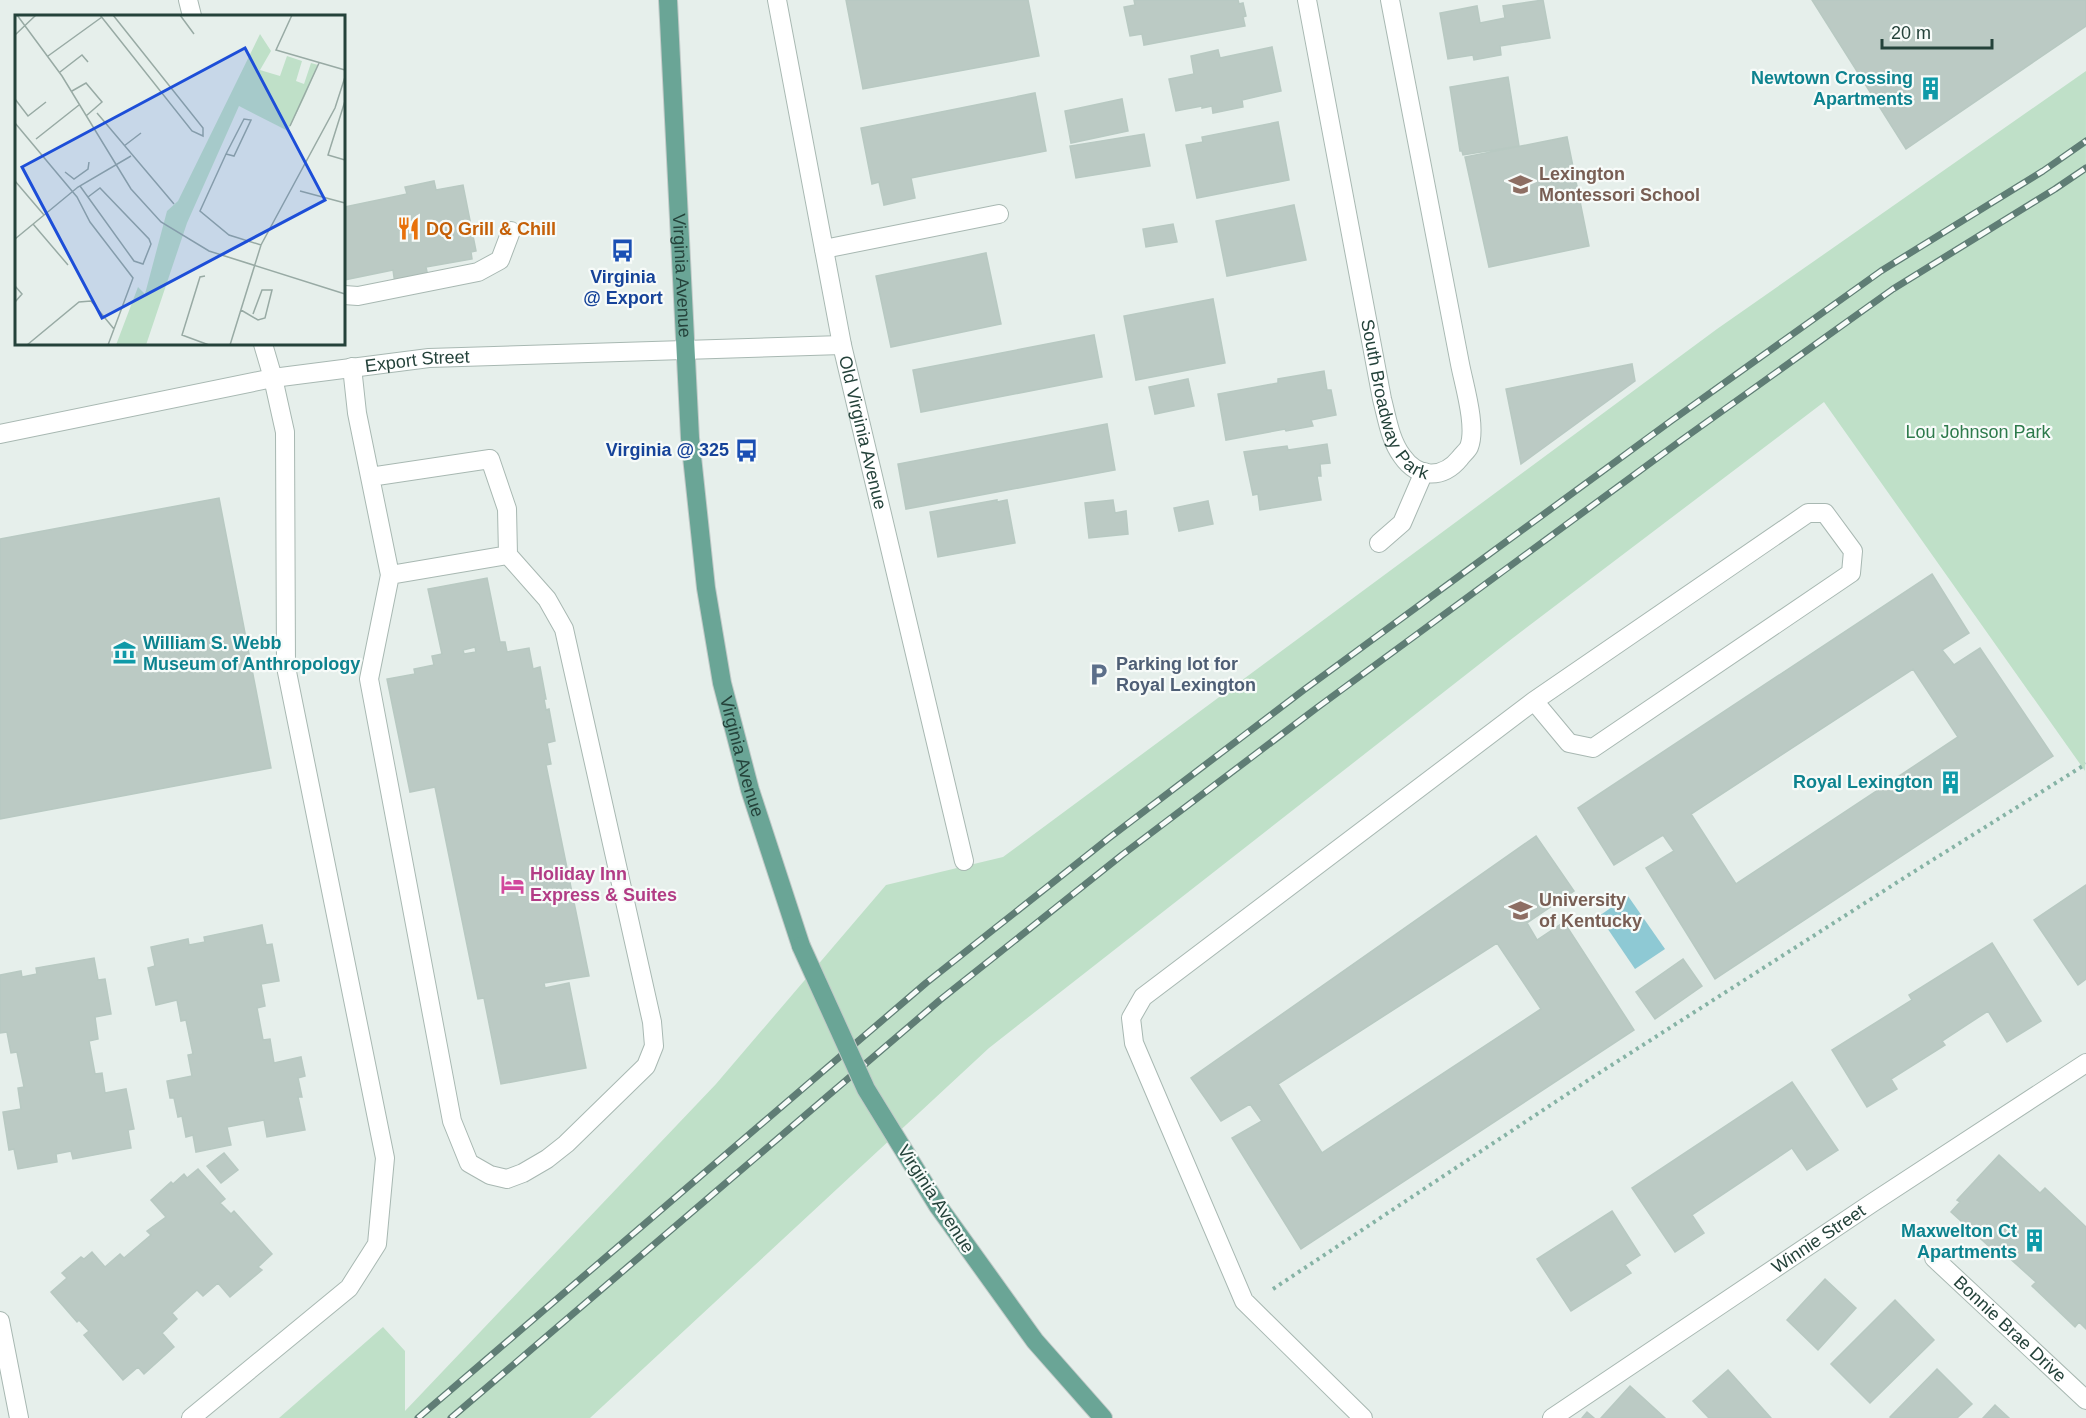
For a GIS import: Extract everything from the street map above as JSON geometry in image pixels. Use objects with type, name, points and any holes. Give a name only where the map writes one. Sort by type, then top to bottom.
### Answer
[{"type":"main road","name":"Virginia Avenue","points":[[668,0],[693,480],[706,588],[722,683],[750,790],[801,946],[866,1089],[938,1206],[1035,1341],[1103,1418]]},
{"type":"street","points":[[188,0],[192,15]]},
{"type":"street","name":"Old Virginia Avenue","points":[[777,0],[842,345],[964,861]]},
{"type":"street","name":"South Broadway Park","points":[[1307,0],[1382,399],[1391,432],[1401,456],[1411,466],[1424,472],[1440,474],[1453,466],[1469,447],[1472,417],[1457,352],[1390,0]]},
{"type":"street","points":[[824,249],[999,214]]},
{"type":"street","points":[[345,296],[358,296],[478,272],[500,260],[511,231]]},
{"type":"street","points":[[191,1418],[349,1288],[377,1244],[385,1158],[286,667],[285,432],[263,345]]},
{"type":"street","name":"Export Street","points":[[0,434],[273,378],[352,367],[471,356],[842,345]]},
{"type":"street","points":[[352,367],[357,413],[370,477],[390,575],[369,679],[452,1121],[469,1163],[489,1175],[507,1179],[547,1159],[566,1144],[646,1066],[654,1046],[652,1022],[564,629],[547,599],[508,555],[507,508],[490,459],[370,477]]},
{"type":"street","points":[[1379,543],[1402,523],[1424,472]]},
{"type":"street","points":[[1363,1418],[1244,1301],[1134,1043],[1131,1018],[1143,997],[1534,701],[1808,513],[1825,513],[1853,551],[1851,573],[1593,748],[1569,743],[1534,701]]},
{"type":"street","points":[[390,575],[508,555]]},
{"type":"street","name":"Winnie Street","points":[[1552,1418],[1842,1222],[2086,1063]]},
{"type":"street","name":"Bonnie Brae Drive","points":[[1934,1258],[2086,1400]]},
{"type":"street","points":[[0,1321],[19,1418]]},
{"type":"path","points":[[1244,1301],[1275,1289],[1593,1077],[1906,876],[2086,764]]},
{"type":"green space","name":"Lou Johnson Park","points":[[2086,71],[2085,771],[1824,402],[1509,641],[989,1048],[590,1418],[279,1418],[383,1327],[405,1351],[405,1411],[716,1084],[886,885],[1003,857],[1717,329]]},
{"type":"water","points":[[1628,896],[1665,949],[1635,969],[1599,916]]},
{"type":"building","points":[[846,0],[1028,0],[1039,56],[863,89]]},
{"type":"building","points":[[1134,0],[1238,0],[1239,4],[1243,3],[1246,16],[1243,17],[1245,26],[1144,45],[1142,34],[1130,36],[1124,7],[1135,5]]},
{"type":"building","points":[[1543,0],[1550,38],[1500,46],[1501,55],[1474,60],[1473,55],[1448,59],[1440,13],[1477,6],[1480,23],[1505,18],[1503,6]]},
{"type":"building","name":"Newtown Crossing Apartments","points":[[1812,0],[2086,0],[2086,26],[1906,149]]},
{"type":"building","points":[[1272,47],[1281,91],[1242,100],[1243,107],[1213,113],[1212,106],[1176,111],[1169,79],[1194,74],[1191,56],[1218,50],[1220,58]]},
{"type":"building","points":[[1508,77],[1519,146],[1463,155],[1460,151],[1450,87]]},
{"type":"building","points":[[1035,93],[1046,151],[911,178],[915,198],[884,205],[879,182],[872,184],[861,128]]},
{"type":"building","points":[[1122,99],[1128,131],[1071,143],[1065,111]]},
{"type":"building","points":[[1278,122],[1289,180],[1197,198],[1186,145],[1203,142],[1202,137]]},
{"type":"building","points":[[1144,134],[1150,166],[1076,178],[1070,146]]},
{"type":"building","points":[[1567,137],[1589,246],[1489,267],[1465,157]]},
{"type":"building","name":"DQ Grill & Chill","points":[[434,181],[436,190],[463,185],[476,251],[471,252],[472,259],[426,267],[428,277],[395,284],[393,270],[345,280],[345,207],[407,194],[405,187]]},
{"type":"building","points":[[1294,205],[1306,260],[1227,276],[1216,221]]},
{"type":"building","points":[[1173,224],[1177,242],[1146,247],[1143,229]]},
{"type":"building","points":[[986,253],[1001,324],[891,347],[876,276]]},
{"type":"building","points":[[1213,299],[1225,363],[1136,380],[1124,316]]},
{"type":"building","points":[[1094,335],[1102,377],[921,412],[913,370]]},
{"type":"building","points":[[1632,364],[1635,381],[1521,464],[1506,389]]},
{"type":"building","points":[[1324,371],[1327,390],[1331,390],[1336,415],[1311,420],[1313,426],[1226,440],[1218,394],[1278,383],[1278,379]]},
{"type":"building","points":[[1188,379],[1194,406],[1155,414],[1149,387]]},
{"type":"building","points":[[1107,424],[1115,470],[906,509],[898,464]]},
{"type":"building","points":[[1327,444],[1330,463],[1320,464],[1321,476],[1317,476],[1321,500],[1260,510],[1258,494],[1253,495],[1244,452],[1287,446],[1288,450]]},
{"type":"building","name":"William S. Webb Museum of Anthropology","points":[[219,498],[271,768],[0,819],[0,539]]},
{"type":"building","points":[[997,500],[997,502],[1007,500],[1015,543],[938,557],[930,512]]},
{"type":"building","points":[[1113,500],[1115,513],[1126,511],[1128,534],[1089,538],[1085,503]]},
{"type":"building","points":[[1208,501],[1213,524],[1179,531],[1174,508]]},
{"type":"building","name":"Royal Lexington","points":[[1932,574],[1969,633],[1942,650],[1954,665],[1980,648],[2053,756],[1715,979],[1646,868],[1674,851],[1663,835],[1614,865],[1578,808]],"holes":[[[1913,669],[1958,737],[1736,884],[1691,814]]]},
{"type":"building","name":"Holiday Inn Express & Suites","points":[[487,578],[500,642],[505,642],[507,652],[529,648],[533,669],[540,667],[546,710],[549,709],[555,741],[547,743],[551,764],[546,765],[589,976],[544,983],[545,988],[569,983],[586,1068],[501,1084],[484,998],[478,999],[435,787],[410,792],[387,679],[415,674],[414,669],[434,665],[432,656],[442,654],[428,589]],"holes":[[[475,647],[476,652],[464,654],[463,650]]]},
{"type":"building","points":[[1536,836],[1574,891],[1527,923],[1537,940],[1564,922],[1634,1030],[1301,1249],[1232,1138],[1262,1121],[1250,1104],[1221,1121],[1191,1078]],"holes":[[[1497,943],[1541,1009],[1322,1153],[1278,1084]]]},
{"type":"building","points":[[2086,885],[2086,979],[2078,985],[2034,920]]},
{"type":"building","points":[[262,925],[266,945],[272,944],[279,981],[261,984],[265,1006],[257,1008],[263,1040],[270,1039],[274,1063],[301,1057],[305,1076],[298,1078],[302,1097],[298,1097],[305,1130],[267,1137],[264,1120],[227,1127],[231,1145],[196,1152],[193,1135],[186,1137],[182,1116],[178,1117],[174,1098],[170,1098],[167,1081],[192,1076],[188,1055],[193,1054],[186,1020],[181,1021],[177,1000],[156,1005],[148,968],[155,966],[151,947],[188,939],[189,945],[205,942],[204,937]]},
{"type":"building","points":[[1992,943],[2041,1021],[2007,1042],[1988,1011],[1942,1041],[1945,1045],[1891,1079],[1897,1089],[1867,1107],[1832,1050],[1912,1000],[1909,995]]},
{"type":"building","points":[[94,958],[98,980],[105,979],[111,1014],[95,1017],[98,1039],[89,1041],[95,1074],[102,1073],[105,1093],[126,1089],[134,1129],[128,1130],[131,1148],[73,1159],[71,1151],[56,1154],[57,1162],[18,1169],[14,1149],[9,1150],[3,1112],[21,1109],[18,1088],[24,1087],[17,1052],[11,1053],[7,1032],[0,1033],[0,975],[21,971],[22,977],[37,974],[36,968]]},
{"type":"building","points":[[1683,959],[1702,986],[1655,1019],[1636,992]]},
{"type":"building","points":[[1792,1082],[1838,1150],[1807,1170],[1792,1148],[1692,1215],[1704,1233],[1675,1252],[1632,1188]]},
{"type":"building","points":[[224,1153],[238,1170],[221,1183],[207,1166]]},
{"type":"building","name":"Maxwelton Ct Apartments","points":[[1999,1155],[2040,1193],[2045,1188],[2086,1227],[2086,1329],[2079,1322],[2075,1327],[2032,1286],[2036,1282],[1996,1246],[1993,1250],[1951,1212],[1960,1202],[1957,1200]]},
{"type":"building","points":[[198,1169],[225,1199],[220,1203],[231,1214],[234,1211],[272,1254],[258,1267],[262,1270],[230,1297],[218,1283],[203,1296],[197,1290],[172,1313],[177,1319],[162,1333],[174,1347],[144,1374],[138,1367],[123,1380],[84,1335],[89,1331],[79,1320],[77,1322],[51,1292],[67,1278],[62,1273],[81,1257],[84,1259],[92,1252],[105,1267],[120,1254],[124,1258],[151,1235],[147,1231],[166,1217],[151,1200],[171,1182],[173,1184],[184,1174],[187,1178]]},
{"type":"building","points":[[1612,1211],[1640,1255],[1625,1265],[1631,1273],[1571,1311],[1537,1259]]},
{"type":"building","points":[[1825,1279],[1856,1308],[1818,1350],[1787,1320]]},
{"type":"building","points":[[1895,1300],[1934,1340],[1870,1403],[1831,1364]]},
{"type":"building","points":[[1937,1369],[1972,1404],[1957,1418],[1890,1417]]},
{"type":"building","points":[[1728,1370],[1771,1418],[1709,1418],[1693,1401]]},
{"type":"building","points":[[1630,1386],[1665,1418],[1601,1418]]},
{"type":"building","points":[[1995,1405],[2009,1418],[1983,1418]]},
{"type":"building","points":[[1587,1412],[1594,1418],[1582,1418]]},
{"type":"railway","points":[[418,1418],[926,983],[1109,838],[1305,689],[1671,421],[1881,271],[2043,171],[2086,141]]},
{"type":"railway","points":[[451,1418],[940,1000],[1122,855],[1318,707],[1683,439],[1893,289],[2086,168]]},
{"type":"place","name":"Newtown Crossing Apartments","points":[[1931,88]]},
{"type":"place","name":"Lexington Montessori School","points":[[1521,184]]},
{"type":"place","name":"DQ Grill & Chill","points":[[408,229]]},
{"type":"place","name":"Virginia @ Export","points":[[623,251]]},
{"type":"place","name":"Virginia @ 325","points":[[747,450]]},
{"type":"place","name":"William S. Webb Museum of Anthropology","points":[[125,653]]},
{"type":"place","name":"Parking lot for Royal Lexington","points":[[1098,674]]},
{"type":"place","name":"Royal Lexington","points":[[1951,782]]},
{"type":"place","name":"Holiday Inn Express & Suites","points":[[512,884]]},
{"type":"place","name":"University of Kentucky","points":[[1521,910]]},
{"type":"place","name":"Maxwelton Ct Apartments","points":[[2035,1241]]}]
